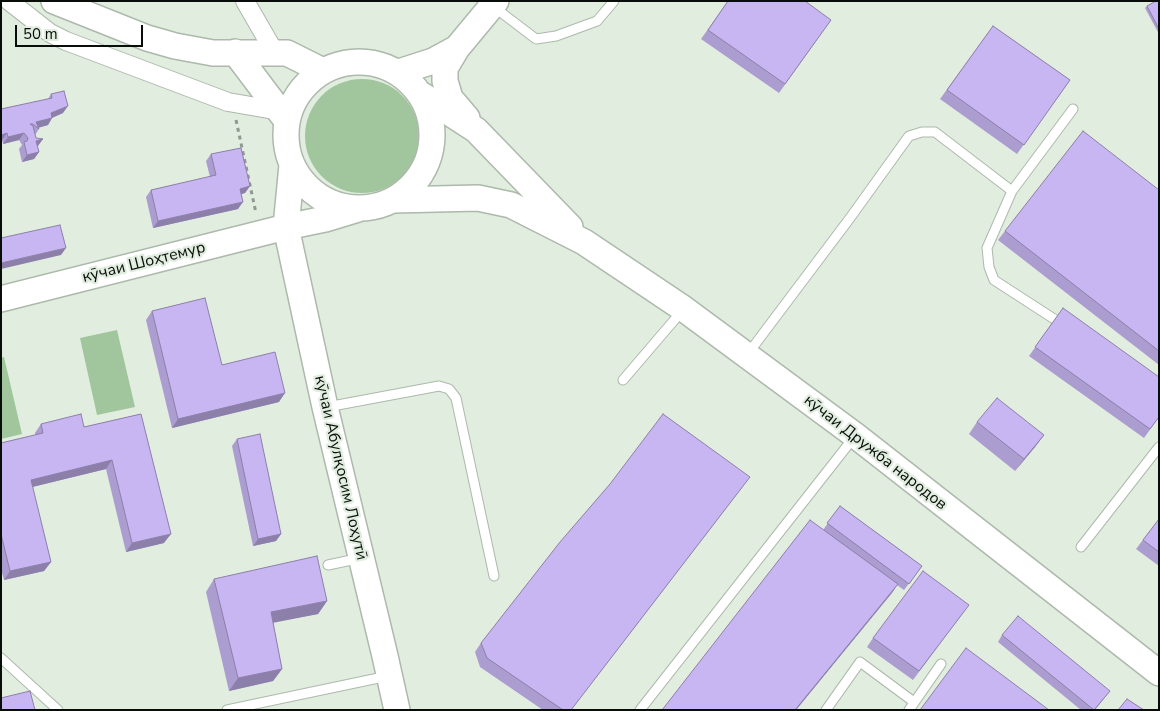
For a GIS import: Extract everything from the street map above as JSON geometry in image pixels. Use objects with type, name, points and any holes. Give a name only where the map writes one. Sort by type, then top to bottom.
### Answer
[{"type":"main road","points":[[54,1],[147,38],[175,46],[224,53],[287,53],[323,71]]},
{"type":"main road","points":[[494,3],[456,48],[445,68],[445,81],[450,98],[476,130],[584,242]]},
{"type":"main road","points":[[399,72],[433,61],[456,48]]},
{"type":"main road","points":[[224,53],[283,116],[286,143],[292,165],[303,183],[320,197],[339,206],[360,208],[394,200],[478,198],[511,205],[584,242]]},
{"type":"main road","points":[[283,116],[299,92],[323,71],[342,63],[361,61],[381,64],[399,72],[422,95],[476,130]]},
{"type":"main road","points":[[394,200],[418,180],[431,153],[432,123],[422,95]]},
{"type":"main road","name":"кӯчаи Абулқосим Лоҳутӣ","points":[[292,165],[286,226],[325,407],[397,710]]},
{"type":"main road","name":"кӯчаи Шоҳтемур","points":[[1,298],[286,226],[326,219],[360,208]]},
{"type":"main road","name":"кӯчаи Дружба народов","points":[[584,242],[684,309],[856,436],[1159,673]]},
{"type":"street","points":[[9,1],[50,33],[66,41],[228,102],[283,116]]},
{"type":"street","points":[[245,1],[275,53]]},
{"type":"lane","points":[[494,3],[536,39],[556,36],[597,21],[614,1]]},
{"type":"lane","points":[[1073,109],[1012,191],[987,248],[989,267],[994,280],[1076,333]]},
{"type":"lane","points":[[746,355],[845,225],[909,136],[922,132],[935,132],[1012,191]]},
{"type":"lane","points":[[623,380],[684,309]]},
{"type":"lane","points":[[325,407],[439,386],[449,389],[456,398],[494,576]]},
{"type":"lane","points":[[640,710],[856,436]]},
{"type":"lane","points":[[1081,547],[1159,447]]},
{"type":"lane","points":[[328,565],[361,558]]},
{"type":"lane","points":[[1,658],[58,710]]},
{"type":"lane","points":[[826,710],[860,662],[911,706],[941,664]]},
{"type":"lane","points":[[227,710],[389,675]]},
{"type":"path","points":[[228,102],[236,117],[257,213],[248,216]]},
{"type":"green space","points":[[362,79],[384,83],[403,95],[415,114],[419,136],[415,158],[403,177],[384,189],[362,193],[340,189],[321,177],[309,158],[305,136],[309,114],[321,95],[340,83]]},
{"type":"green space","points":[[117,330],[135,407],[97,415],[80,338]]},
{"type":"green space","points":[[4,357],[22,434],[1,439],[1,358]]},
{"type":"building","points":[[728,1],[805,1],[831,20],[785,84],[708,30]]},
{"type":"building","points":[[1159,1],[1159,29],[1147,6]]},
{"type":"building","points":[[993,26],[1070,80],[1024,145],[947,90]]},
{"type":"building","points":[[64,91],[68,106],[51,113],[52,118],[36,122],[39,129],[30,124],[33,126],[36,138],[43,139],[36,141],[39,152],[27,155],[24,142],[28,138],[24,133],[8,137],[7,133],[1,135],[1,109],[52,98],[51,94]]},
{"type":"building","points":[[1083,131],[1159,190],[1159,351],[1005,231]]},
{"type":"building","points":[[241,148],[250,186],[240,189],[243,202],[158,221],[151,190],[216,175],[211,154]]},
{"type":"building","points":[[60,225],[66,248],[1,263],[1,238]]},
{"type":"building","points":[[205,298],[222,365],[275,352],[285,393],[178,419],[152,311]]},
{"type":"building","points":[[1063,308],[1159,377],[1159,417],[1150,429],[1035,347]]},
{"type":"building","points":[[997,398],[1044,435],[1024,459],[977,422]]},
{"type":"building","points":[[81,414],[84,427],[141,414],[171,534],[132,543],[112,460],[31,480],[51,562],[10,571],[1,534],[1,443],[43,433],[41,424]]},
{"type":"building","points":[[663,414],[750,477],[571,710],[563,710],[487,658],[481,643],[560,542],[610,484]]},
{"type":"building","points":[[260,434],[281,534],[258,539],[237,439]]},
{"type":"building","points":[[840,506],[922,566],[909,584],[827,523]]},
{"type":"building","points":[[1159,519],[1159,552],[1143,540]]},
{"type":"building","points":[[810,520],[898,584],[795,710],[662,710]]},
{"type":"building","points":[[317,556],[327,601],[271,612],[282,669],[238,678],[214,579]]},
{"type":"building","points":[[923,571],[969,605],[919,671],[873,638]]},
{"type":"building","points":[[1018,616],[1110,691],[1094,710],[1002,635]]},
{"type":"building","points":[[966,648],[1049,710],[920,710]]},
{"type":"building","points":[[30,691],[35,710],[1,710],[1,698]]},
{"type":"building","points":[[1127,699],[1144,710],[1118,710]]}]
